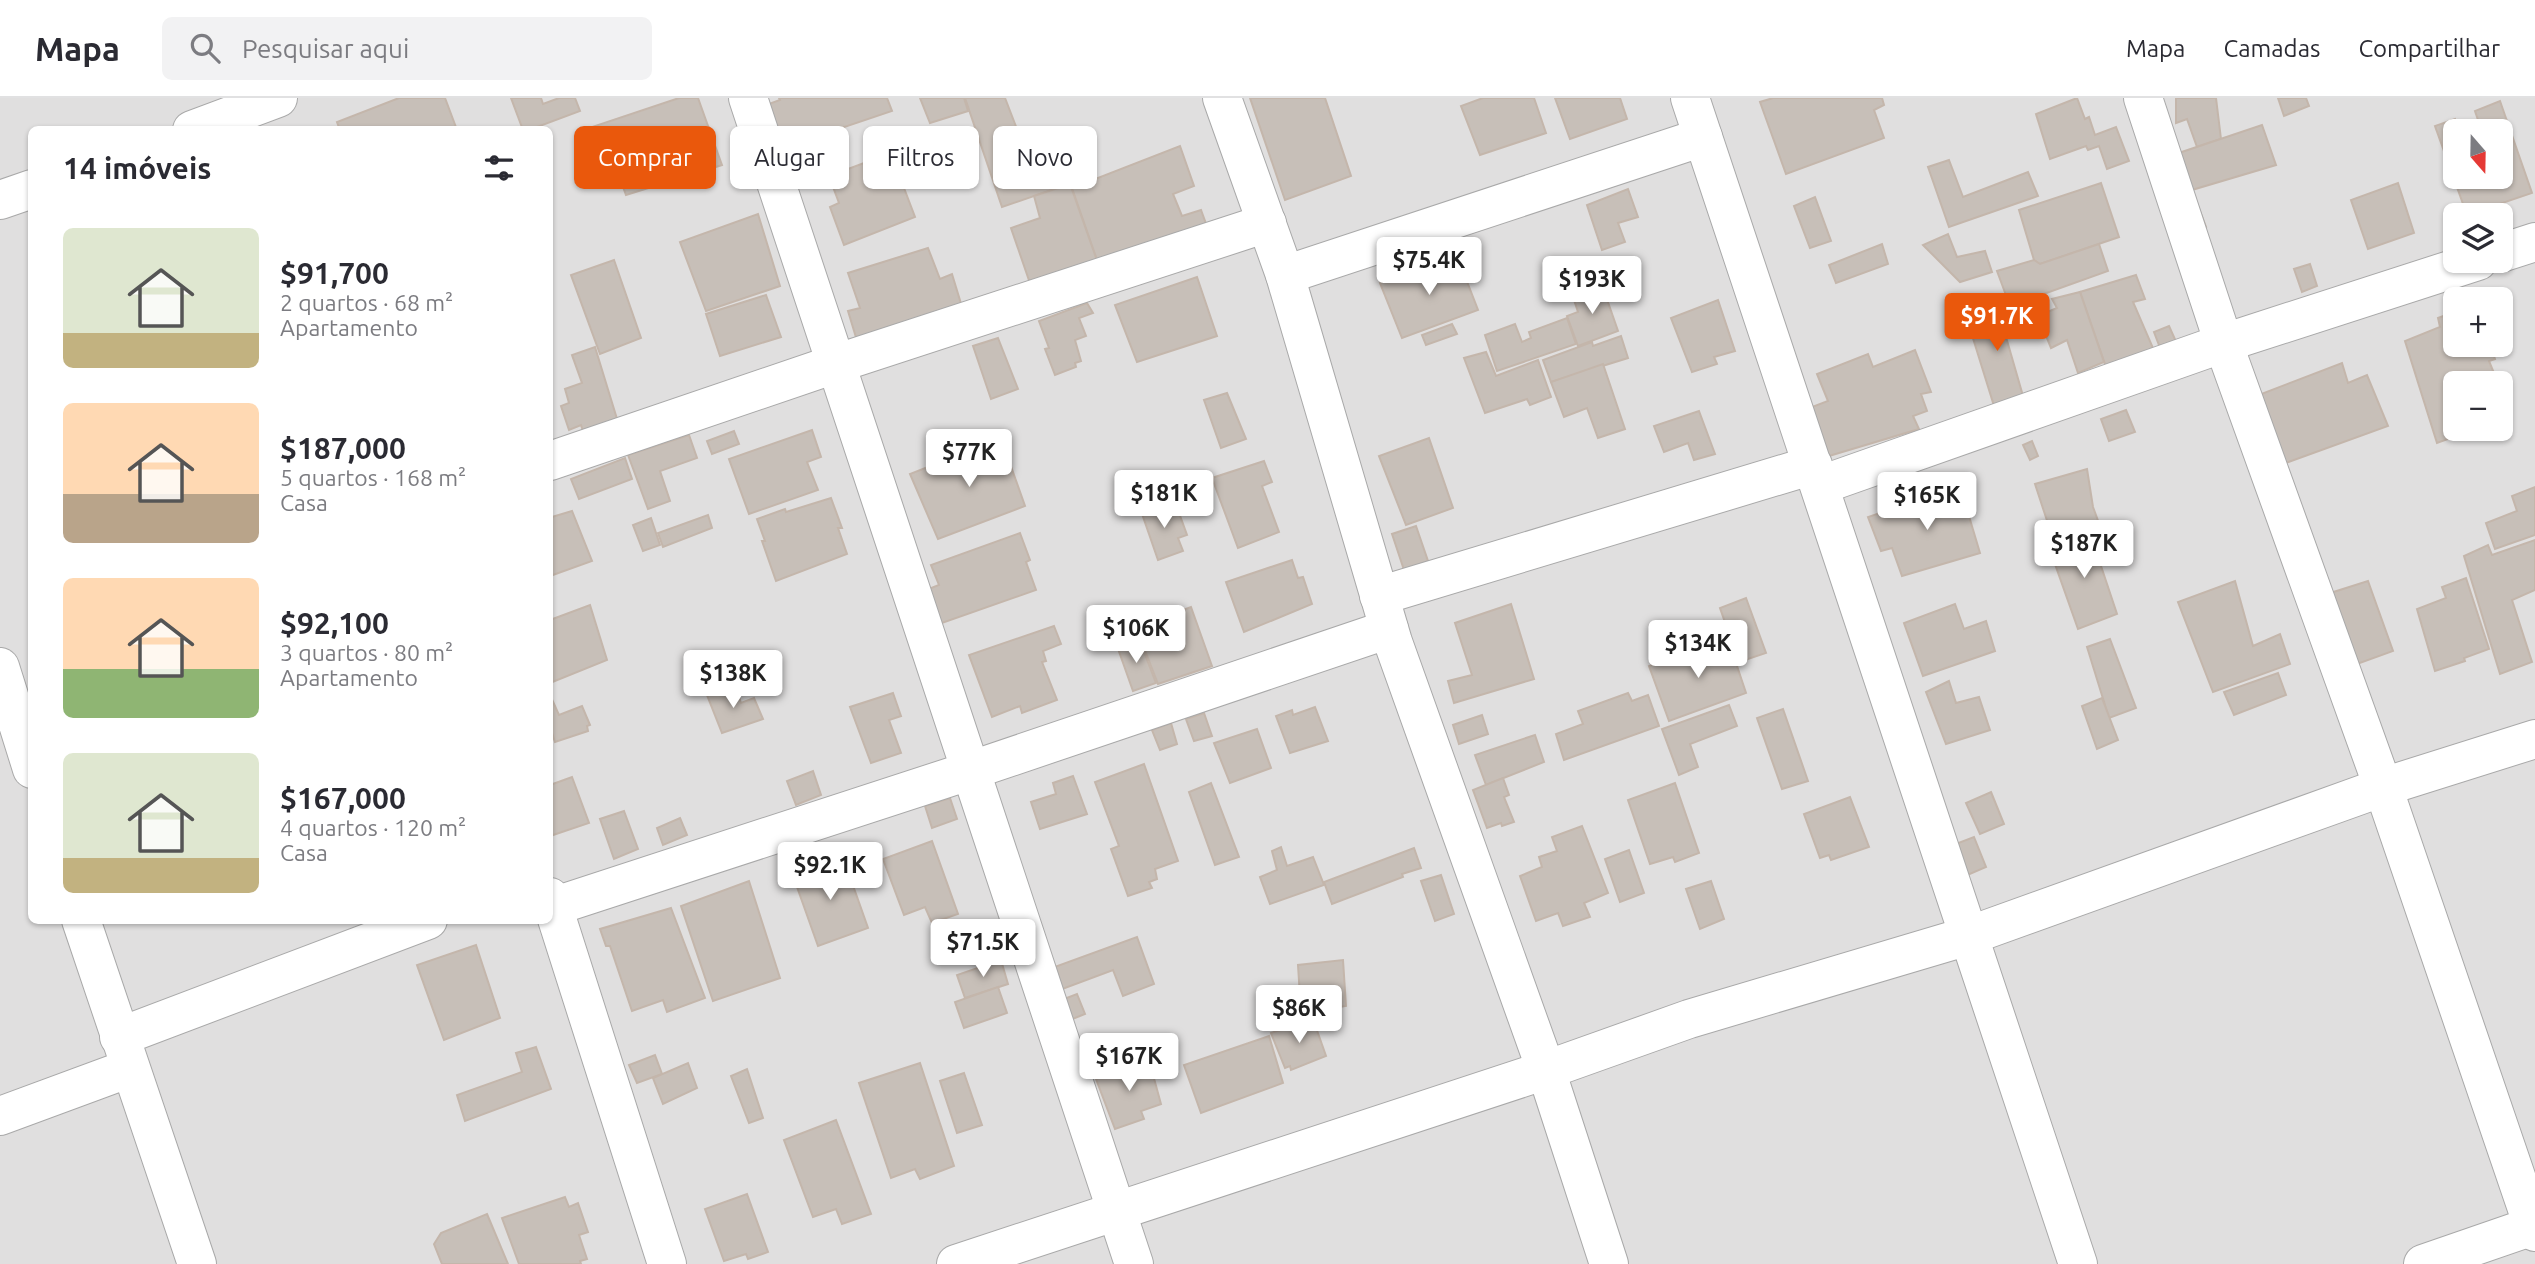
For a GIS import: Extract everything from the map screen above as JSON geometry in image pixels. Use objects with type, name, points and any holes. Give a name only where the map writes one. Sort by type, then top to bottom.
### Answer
[{"type":"street","points":[[203,126],[278,98],[287,126]]},
{"type":"street","points":[[748,98],[1134,1264]]},
{"type":"street","points":[[1222,98],[1284,275],[1384,612],[1546,1070],[1609,1264]]},
{"type":"street","points":[[1690,98],[2078,1264]]},
{"type":"street","points":[[2143,98],[2224,343],[2383,787],[2534,1229],[2423,1264]]},
{"type":"street","points":[[1284,275],[1703,137]]},
{"type":"street","points":[[0,200],[28,190]]},
{"type":"street","points":[[553,460],[835,364],[1267,223]]},
{"type":"street","points":[[2513,249],[2535,242]]},
{"type":"street","points":[[553,901],[969,771],[1384,612],[2443,272]]},
{"type":"street","points":[[14,688],[28,751]]},
{"type":"street","points":[[956,1264],[1546,1070],[1689,1019],[1968,936],[2383,787],[2535,739]]},
{"type":"street","points":[[553,908],[667,1264]]},
{"type":"street","points":[[82,924],[197,1264]]},
{"type":"street","points":[[0,1116],[124,1053],[419,924]]},
{"type":"shaded area","points":[[0,98],[2535,98],[2535,1264],[0,1264]]},
{"type":"building","points":[[399,98],[445,98],[456,126],[338,126],[337,122]]},
{"type":"building","points":[[511,98],[541,98],[543,104],[559,98],[575,98],[580,111],[540,126],[522,126]]},
{"type":"building","points":[[679,98],[698,98],[708,126],[595,126]]},
{"type":"building","points":[[779,98],[887,98],[892,111],[847,126],[774,126],[766,105],[780,100]]},
{"type":"building","points":[[920,98],[964,98],[968,111],[930,123]]},
{"type":"building","points":[[965,98],[1005,98],[1016,126],[993,126],[993,180],[979,139],[979,126],[975,126]]},
{"type":"building","points":[[1250,98],[1325,98],[1351,176],[1285,200]]},
{"type":"building","points":[[1483,98],[1534,98],[1546,133],[1480,155],[1461,106]]},
{"type":"building","points":[[1555,98],[1620,98],[1627,119],[1570,139]]},
{"type":"building","points":[[1773,98],[1882,98],[1884,105],[1874,110],[1884,138],[1786,174],[1760,102]]},
{"type":"building","points":[[2077,98],[2085,119],[2089,117],[2095,135],[2116,127],[2129,161],[2107,169],[2099,146],[2088,150],[2086,146],[2050,159],[2036,114]]},
{"type":"building","points":[[2176,98],[2216,98],[2221,139],[2197,147],[2187,119],[2176,123]]},
{"type":"building","points":[[2278,98],[2306,98],[2309,106],[2284,116]]},
{"type":"building","points":[[2500,101],[2506,119],[2478,119],[2475,111]]},
{"type":"building","points":[[2443,123],[2443,148],[2435,126]]},
{"type":"building","points":[[2262,125],[2276,165],[2192,190],[2206,227],[2193,232],[2167,157]]},
{"type":"building","points":[[2513,138],[2532,193],[2502,203],[2463,203],[2458,189],[2513,189]]},
{"type":"building","points":[[1180,146],[1194,186],[1173,194],[1182,216],[1201,210],[1209,232],[1100,269],[1072,189],[1097,189],[1097,178]]},
{"type":"building","points":[[716,148],[722,165],[716,167]]},
{"type":"building","points":[[1949,160],[1963,197],[2028,172],[2038,196],[1949,227],[1928,167]]},
{"type":"building","points":[[863,163],[863,189],[904,189],[915,217],[844,245],[830,207],[839,203],[834,189],[849,189],[849,169]]},
{"type":"building","points":[[2101,183],[2119,237],[2040,264],[2034,260],[2019,210]]},
{"type":"building","points":[[2398,183],[2414,233],[2368,249],[2351,200]]},
{"type":"building","points":[[624,189],[645,189],[626,195]]},
{"type":"building","points":[[996,189],[1054,189],[1002,207]]},
{"type":"building","points":[[1055,189],[1072,189],[1100,269],[1033,292],[1011,228],[1040,218],[1034,196]]},
{"type":"building","points":[[1628,189],[1638,217],[1618,223],[1625,242],[1602,250],[1587,205]]},
{"type":"building","points":[[1815,197],[1831,241],[1810,248],[1794,206]]},
{"type":"building","points":[[758,214],[780,286],[706,311],[680,242]]},
{"type":"building","points":[[1948,234],[1957,257],[1985,251],[1992,272],[1960,282],[1923,245]]},
{"type":"building","points":[[1882,244],[1888,264],[1836,283],[1829,265]]},
{"type":"building","points":[[2099,244],[2108,271],[2010,306],[1997,271],[2034,260],[2040,264]]},
{"type":"building","points":[[928,248],[940,279],[952,274],[962,307],[858,344],[848,311],[860,308],[848,273]]},
{"type":"building","points":[[1456,256],[1463,279],[1466,279],[1478,310],[1402,338],[1380,283]]},
{"type":"building","points":[[614,260],[641,338],[600,354],[571,275]]},
{"type":"building","points":[[2310,264],[2317,286],[2302,292],[2294,269]]},
{"type":"building","points":[[2136,275],[2145,299],[2133,302],[2156,355],[2107,370],[2080,292]]},
{"type":"building","points":[[1197,277],[1217,336],[1137,362],[1115,305]]},
{"type":"building","points":[[1602,285],[1618,331],[1578,346],[1567,316],[1578,312],[1572,294]]},
{"type":"building","points":[[2080,292],[2104,362],[2078,373],[2067,340],[2051,348],[2038,316],[2057,308],[2052,299]]},
{"type":"building","points":[[766,295],[781,337],[720,356],[706,314]]},
{"type":"building","points":[[1718,300],[1735,351],[1714,357],[1717,364],[1692,372],[1671,318]]},
{"type":"building","points":[[1087,303],[1093,313],[1079,318],[1086,336],[1075,340],[1081,361],[1075,363],[1076,367],[1055,375],[1045,349],[1049,348],[1039,321]]},
{"type":"building","points":[[2016,304],[2021,321],[2004,330],[2023,396],[1995,409],[1967,319]]},
{"type":"building","points":[[2443,316],[2443,357],[2495,359],[2489,361],[2493,371],[2443,371],[2443,441],[2437,443],[2405,341],[2440,327],[2438,318]]},
{"type":"building","points":[[1567,318],[1576,344],[1497,371],[1485,335],[1515,324],[1522,342],[1531,338],[1529,332]]},
{"type":"building","points":[[1452,324],[1457,334],[1426,345],[1422,335]]},
{"type":"building","points":[[2169,326],[2178,346],[2162,353],[2154,332]]},
{"type":"building","points":[[1621,336],[1628,358],[1551,382],[1543,360],[1592,342],[1593,346]]},
{"type":"building","points":[[998,338],[1018,389],[991,399],[973,346]]},
{"type":"building","points":[[595,347],[617,419],[583,431],[581,425],[569,430],[561,406],[569,403],[565,389],[582,383],[572,355]]},
{"type":"building","points":[[1915,350],[1931,392],[1921,394],[1927,411],[1913,416],[1919,429],[1829,456],[1812,407],[1828,401],[1817,374],[1868,354],[1873,367]]},
{"type":"building","points":[[1486,352],[1496,376],[1538,360],[1551,397],[1530,405],[1527,399],[1485,413],[1464,358]]},
{"type":"building","points":[[2342,363],[2348,383],[2367,375],[2388,426],[2280,465],[2256,396]]},
{"type":"building","points":[[1603,364],[1625,429],[1598,438],[1587,408],[1564,417],[1551,382]]},
{"type":"building","points":[[1227,393],[1246,439],[1221,448],[1204,400]]},
{"type":"building","points":[[2126,410],[2135,432],[2109,441],[2101,419]]},
{"type":"building","points":[[1699,411],[1715,454],[1694,460],[1688,443],[1664,452],[1654,426]]},
{"type":"building","points":[[812,430],[821,457],[807,462],[818,490],[749,514],[729,459]]},
{"type":"building","points":[[734,431],[739,444],[712,454],[707,441]]},
{"type":"building","points":[[689,435],[697,458],[660,471],[670,501],[648,509],[628,455]]},
{"type":"building","points":[[1001,438],[1025,506],[938,539],[910,474]]},
{"type":"building","points":[[1429,438],[1453,508],[1406,525],[1379,456]]},
{"type":"building","points":[[2032,441],[2038,456],[2030,460],[2023,445]]},
{"type":"building","points":[[625,458],[632,479],[579,499],[571,479]]},
{"type":"building","points":[[1264,461],[1272,482],[1262,486],[1279,532],[1238,548],[1212,478]]},
{"type":"building","points":[[2087,469],[2093,507],[2101,529],[2055,545],[2035,484]]},
{"type":"building","points":[[1960,486],[1980,553],[1902,576],[1892,548],[1881,551],[1868,517]]},
{"type":"building","points":[[2535,487],[2535,535],[2495,549],[2486,523],[2517,511],[2512,496]]},
{"type":"building","points":[[831,498],[842,528],[838,528],[847,554],[776,581],[757,519]]},
{"type":"building","points":[[1169,502],[1174,514],[1179,513],[1187,535],[1178,538],[1183,551],[1158,560],[1141,511]]},
{"type":"building","points":[[572,511],[592,561],[553,575],[553,517]]},
{"type":"building","points":[[708,515],[712,528],[663,547],[658,533]]},
{"type":"building","points":[[651,518],[660,545],[643,551],[633,525]]},
{"type":"building","points":[[1416,526],[1428,561],[1404,570],[1392,534]]},
{"type":"building","points":[[2098,531],[2106,552],[2097,554],[2117,614],[2078,629],[2050,550]]},
{"type":"building","points":[[1020,533],[1030,560],[1026,562],[1036,590],[939,624],[926,590],[939,585],[931,565]]},
{"type":"building","points":[[2535,540],[2535,590],[2512,600],[2532,662],[2500,674],[2464,556],[2488,545],[2492,555]]},
{"type":"building","points":[[1292,560],[1298,578],[1303,577],[1312,604],[1244,632],[1226,582]]},
{"type":"building","points":[[2466,578],[2489,649],[2435,671],[2417,609],[2446,598],[2442,587]]},
{"type":"building","points":[[2235,581],[2253,646],[2280,634],[2290,664],[2213,692],[2178,602]]},
{"type":"building","points":[[2368,581],[2393,651],[2346,668],[2321,596]]},
{"type":"building","points":[[1746,598],[1766,653],[1739,662],[1720,608]]},
{"type":"building","points":[[1511,604],[1534,679],[1454,703],[1448,681],[1472,675],[1455,623]]},
{"type":"building","points":[[1955,604],[1964,629],[1986,621],[1995,651],[1923,676],[1904,623]]},
{"type":"building","points":[[590,605],[607,660],[553,682],[553,619]]},
{"type":"building","points":[[1191,607],[1212,666],[1158,684],[1136,627]]},
{"type":"building","points":[[1054,626],[1061,644],[1043,651],[1046,661],[1042,662],[1057,700],[1022,713],[1020,706],[992,717],[969,655]]},
{"type":"building","points":[[1139,639],[1156,683],[1133,691],[1117,646]]},
{"type":"building","points":[[1728,639],[1746,693],[1669,721],[1649,666]]},
{"type":"building","points":[[2110,639],[2136,708],[2109,718],[2087,647]]},
{"type":"building","points":[[2278,673],[2286,695],[2234,715],[2224,692]]},
{"type":"building","points":[[1949,681],[1956,703],[1979,697],[1990,730],[1946,744],[1926,692]]},
{"type":"building","points":[[735,685],[741,703],[754,698],[763,719],[722,733],[707,695]]},
{"type":"building","points":[[893,693],[901,716],[889,720],[901,753],[871,763],[850,707]]},
{"type":"building","points":[[1628,693],[1632,701],[1648,695],[1659,726],[1564,760],[1556,734],[1583,724],[1578,711]]},
{"type":"building","points":[[2102,698],[2118,740],[2097,749],[2082,706]]},
{"type":"building","points":[[553,702],[559,715],[582,706],[590,725],[587,726],[588,731],[555,742]]},
{"type":"building","points":[[1729,705],[1737,726],[1690,744],[1698,767],[1679,775],[1662,729]]},
{"type":"building","points":[[1315,707],[1328,741],[1290,753],[1276,716],[1292,710],[1293,715]]},
{"type":"building","points":[[1783,709],[1808,781],[1782,789],[1757,718]]},
{"type":"building","points":[[1204,713],[1212,736],[1194,741],[1186,719]]},
{"type":"building","points":[[1482,715],[1488,734],[1459,744],[1453,725]]},
{"type":"building","points":[[1171,723],[1177,744],[1160,750],[1152,730]]},
{"type":"building","points":[[1257,729],[1271,768],[1230,783],[1214,743]]},
{"type":"building","points":[[1535,735],[1544,762],[1486,785],[1475,755]]},
{"type":"building","points":[[1144,764],[1178,861],[1155,869],[1157,879],[1149,882],[1152,888],[1128,896],[1111,849],[1119,846],[1095,782]]},
{"type":"building","points":[[813,771],[821,795],[796,805],[787,781]]},
{"type":"building","points":[[1073,776],[1087,814],[1040,829],[1031,802],[1056,794],[1053,783]]},
{"type":"building","points":[[572,777],[589,823],[553,835],[553,784]]},
{"type":"building","points":[[1503,778],[1509,795],[1504,797],[1514,822],[1487,828],[1473,790]]},
{"type":"building","points":[[1211,783],[1239,857],[1215,865],[1189,792]]},
{"type":"building","points":[[1675,783],[1699,853],[1675,862],[1673,857],[1650,864],[1628,800]]},
{"type":"building","points":[[1991,792],[2004,824],[1980,834],[1966,803]]},
{"type":"building","points":[[1850,797],[1869,847],[1831,860],[1829,855],[1820,858],[1804,814]]},
{"type":"building","points":[[950,798],[957,819],[932,828],[925,806]]},
{"type":"building","points":[[624,811],[638,849],[614,859],[600,819]]},
{"type":"building","points":[[680,818],[687,835],[663,845],[657,828]]},
{"type":"building","points":[[1582,826],[1608,893],[1584,903],[1590,917],[1563,926],[1558,913],[1536,921],[1520,876],[1542,867],[1539,857],[1557,851],[1552,837]]},
{"type":"building","points":[[1974,837],[1986,867],[1963,877],[1953,845]]},
{"type":"building","points":[[932,841],[958,914],[932,923],[925,907],[904,915],[883,859]]},
{"type":"building","points":[[1281,847],[1287,866],[1313,857],[1324,885],[1270,904],[1260,877],[1277,870],[1272,851]]},
{"type":"building","points":[[1414,848],[1421,868],[1332,904],[1324,882]]},
{"type":"building","points":[[1629,850],[1644,893],[1620,902],[1605,859]]},
{"type":"building","points":[[844,860],[868,928],[818,946],[792,873],[822,863],[824,869]]},
{"type":"building","points":[[1441,875],[1454,914],[1435,921],[1421,881]]},
{"type":"building","points":[[749,881],[780,978],[713,1001],[681,906]]},
{"type":"building","points":[[1711,881],[1724,919],[1700,929],[1686,889]]},
{"type":"building","points":[[671,908],[705,998],[667,1012],[663,1000],[632,1011],[610,946],[606,946],[600,929]]},
{"type":"building","points":[[1137,937],[1154,984],[1123,996],[1113,970],[1057,991],[1049,969]]},
{"type":"building","points":[[476,945],[500,1018],[444,1040],[417,965]]},
{"type":"building","points":[[1001,960],[1008,984],[965,998],[957,975]]},
{"type":"building","points":[[1343,960],[1346,1006],[1301,1013],[1298,965]]},
{"type":"building","points":[[998,987],[1007,1013],[964,1028],[955,1002]]},
{"type":"building","points":[[1077,994],[1085,1014],[1065,1022],[1056,1002]]},
{"type":"building","points":[[1313,1019],[1326,1056],[1291,1070],[1290,1066],[1285,1068],[1271,1033]]},
{"type":"building","points":[[1269,1036],[1283,1083],[1201,1113],[1184,1065]]},
{"type":"building","points":[[536,1047],[551,1089],[465,1121],[457,1095],[522,1072],[516,1053]]},
{"type":"building","points":[[655,1055],[662,1074],[637,1083],[629,1065]]},
{"type":"building","points":[[1149,1060],[1161,1104],[1141,1111],[1144,1119],[1115,1129],[1096,1079]]},
{"type":"building","points":[[688,1063],[697,1088],[663,1104],[653,1078]]},
{"type":"building","points":[[920,1063],[954,1166],[920,1179],[915,1169],[891,1178],[859,1083]]},
{"type":"building","points":[[747,1069],[763,1118],[749,1123],[731,1076]]},
{"type":"building","points":[[964,1073],[982,1125],[957,1133],[940,1081]]},
{"type":"building","points":[[836,1120],[871,1214],[842,1224],[836,1209],[813,1217],[784,1140]]},
{"type":"building","points":[[747,1194],[768,1252],[748,1259],[746,1254],[724,1261],[705,1209]]},
{"type":"building","points":[[565,1197],[569,1207],[578,1203],[588,1232],[579,1235],[587,1259],[580,1261],[581,1264],[519,1264],[502,1218]]},
{"type":"building","points":[[487,1214],[508,1264],[442,1264],[434,1244],[441,1233]]}]
